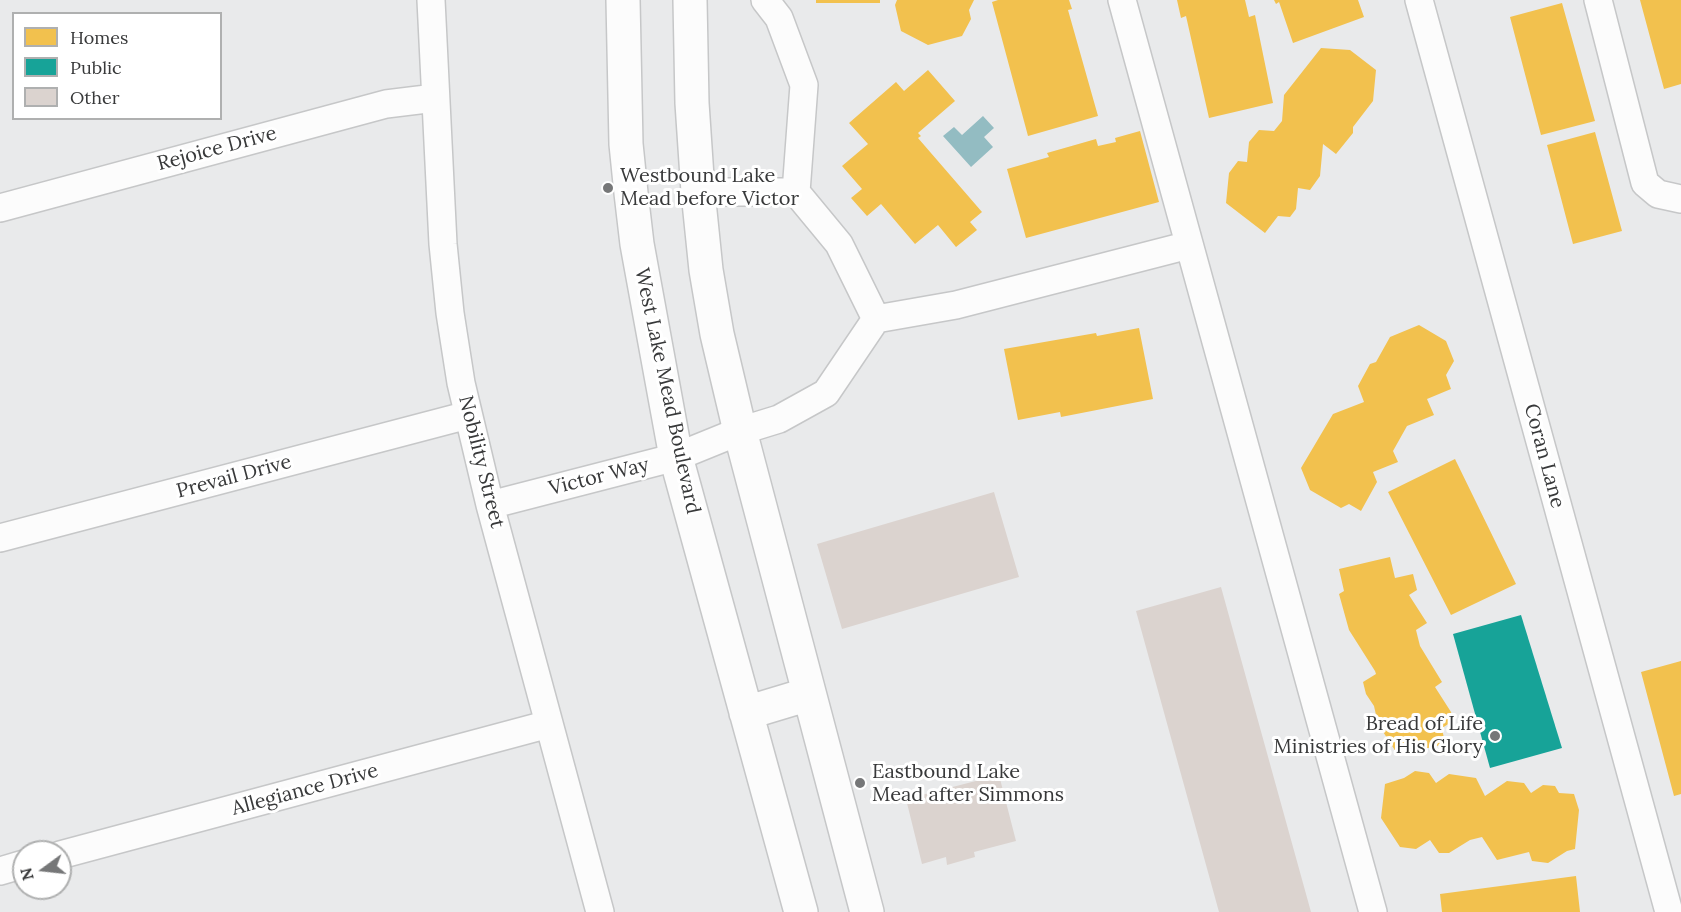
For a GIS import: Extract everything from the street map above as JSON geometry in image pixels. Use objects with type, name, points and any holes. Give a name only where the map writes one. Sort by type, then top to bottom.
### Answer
[{"type":"main road","name":"West Lake Mead Boulevard","points":[[622,0],[626,144],[630,193],[637,244],[676,457],[801,912]]},
{"type":"main road","points":[[690,0],[692,103],[698,192],[706,270],[717,334],[740,431],[867,912]]},
{"type":"main road","points":[[746,712],[809,694]]},
{"type":"street","name":"Nobility Street","points":[[431,0],[446,279],[455,349],[468,416],[490,505],[600,912]]},
{"type":"street","points":[[765,0],[779,18],[804,85],[796,192],[839,244],[876,319],[956,305],[1189,245]]},
{"type":"street","points":[[1122,0],[1373,912]]},
{"type":"street","name":"Coran Lane","points":[[1419,0],[1669,912]]},
{"type":"street","points":[[1599,0],[1645,183],[1669,196]]},
{"type":"street","name":"Rejoice Drive","points":[[0,208],[386,104],[435,98]]},
{"type":"street","points":[[698,192],[796,192]]},
{"type":"street","name":"Victor Way","points":[[490,505],[676,457],[740,431],[779,419],[826,393],[876,319]]},
{"type":"street","name":"Prevail Drive","points":[[0,538],[468,416]]},
{"type":"street","name":"Allegiance Drive","points":[[72,852],[549,724]]},
{"type":"water","points":[[983,116],[994,128],[984,137],[993,147],[971,167],[943,136],[954,127],[962,135]]},
{"type":"building: Homes","points":[[816,0],[880,0],[880,3],[816,3]]},
{"type":"building: Homes","points":[[897,0],[974,0],[969,10],[971,19],[962,36],[928,45],[901,31],[895,5]]},
{"type":"building: Homes","points":[[998,0],[1069,0],[1072,9],[1068,10],[1098,116],[1028,136],[992,2]]},
{"type":"building: Homes","points":[[1177,0],[1245,0],[1249,17],[1255,15],[1273,103],[1209,118],[1186,16],[1181,18]]},
{"type":"building: Homes","points":[[1274,0],[1358,0],[1364,17],[1293,43],[1279,2],[1276,4]]},
{"type":"building: Homes","points":[[1640,0],[1681,0],[1681,84],[1664,89]]},
{"type":"building: Homes","points":[[1562,3],[1595,121],[1541,135],[1510,17]]},
{"type":"building: Homes","points":[[1321,48],[1350,50],[1376,70],[1373,101],[1353,127],[1353,133],[1336,154],[1323,144],[1320,176],[1310,190],[1298,188],[1296,209],[1290,217],[1278,216],[1265,233],[1226,203],[1229,173],[1238,161],[1247,162],[1249,142],[1259,130],[1274,131],[1282,121],[1284,95]]},
{"type":"building: Homes","points":[[928,70],[955,101],[918,133],[921,136],[918,138],[982,212],[970,222],[977,230],[956,247],[938,225],[915,244],[881,204],[867,216],[851,198],[862,189],[842,166],[868,144],[849,123],[896,82],[904,91]]},
{"type":"building: Homes","points":[[1140,131],[1159,202],[1026,238],[1007,169],[1049,157],[1047,153],[1096,139],[1098,146],[1116,142],[1115,138]]},
{"type":"building: Homes","points":[[1595,132],[1622,231],[1573,244],[1547,145]]},
{"type":"building: Homes","points":[[1419,325],[1446,341],[1454,361],[1446,375],[1451,389],[1427,399],[1434,415],[1407,426],[1393,451],[1398,462],[1373,472],[1377,482],[1361,511],[1349,504],[1341,508],[1310,490],[1301,468],[1333,414],[1364,402],[1358,386],[1370,364],[1376,362],[1390,337]]},
{"type":"building: Homes","points":[[1139,328],[1153,399],[1061,417],[1060,412],[1018,420],[1004,349]]},
{"type":"building: Homes","points":[[1455,459],[1516,584],[1451,615],[1388,492]]},
{"type":"building: Homes","points":[[1390,557],[1395,578],[1413,574],[1417,590],[1409,595],[1427,623],[1416,630],[1420,646],[1442,682],[1435,687],[1451,712],[1453,721],[1442,728],[1445,744],[1398,755],[1378,724],[1374,706],[1366,694],[1363,682],[1376,674],[1349,630],[1339,594],[1344,591],[1339,569]]},
{"type":"building: Homes","points":[[1681,661],[1681,794],[1674,796],[1641,672]]},
{"type":"building: Homes","points":[[1415,771],[1429,773],[1436,783],[1449,774],[1476,778],[1485,796],[1507,781],[1524,783],[1531,793],[1543,785],[1555,786],[1559,793],[1574,794],[1579,810],[1575,849],[1567,851],[1548,863],[1532,861],[1529,852],[1497,860],[1482,837],[1470,840],[1449,853],[1439,853],[1430,840],[1416,849],[1400,847],[1381,818],[1385,784],[1404,778]]},
{"type":"building: Homes","points":[[1576,876],[1580,912],[1442,912],[1440,894]]},
{"type":"building: Public","points":[[1521,615],[1562,748],[1490,768],[1453,634]]},
{"type":"building: Other","points":[[994,492],[1019,577],[842,629],[817,544]]},
{"type":"building: Other","points":[[1221,587],[1311,912],[1219,912],[1136,611]]},
{"type":"building: Other","points":[[999,775],[1016,841],[974,852],[975,857],[947,865],[946,857],[922,864],[906,799]]},
{"type":"place","name":"Westbound Lake Mead before Victor","points":[[608,188]]},
{"type":"place","name":"Bread of Life Ministries of His Glory","points":[[1495,736]]},
{"type":"place","name":"Eastbound Lake Mead after Simmons","points":[[860,783]]}]
